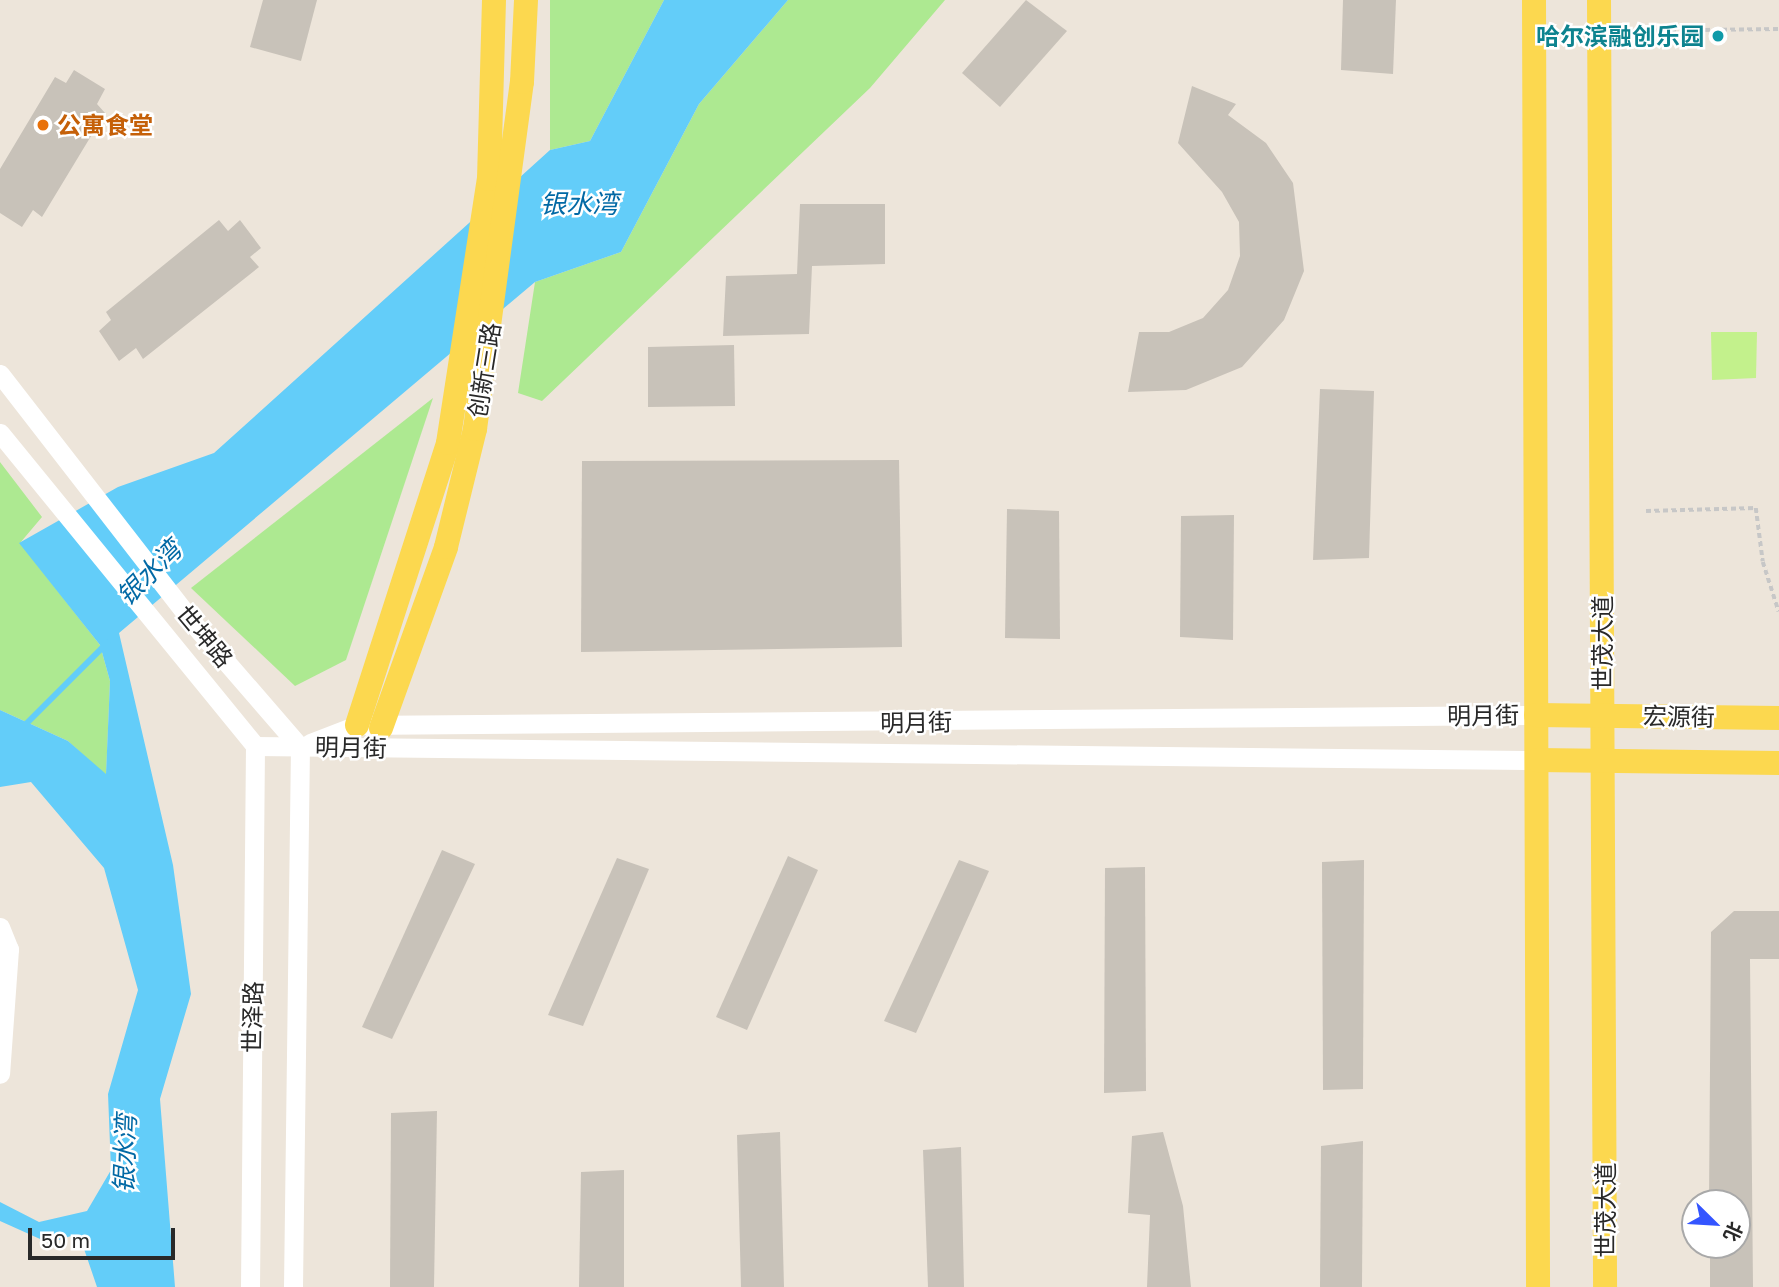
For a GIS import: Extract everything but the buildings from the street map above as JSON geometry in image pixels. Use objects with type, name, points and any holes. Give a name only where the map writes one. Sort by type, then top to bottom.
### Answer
[{"type":"main road","name":"创新三路","points":[[369,726],[430,505],[463,356],[489,179],[494,0]]},
{"type":"main road","name":"创新三路","points":[[369,726],[446,547],[490,336],[512,163],[526,0]]},
{"type":"main road","points":[[1534,0],[1538,1287]]},
{"type":"main road","name":"世茂大道","points":[[1599,0],[1605,1287]]},
{"type":"main road","name":"宏源街","points":[[1536,715],[1779,718]]},
{"type":"main road","name":"宏源街","points":[[1537,761],[1779,763]]},
{"type":"street","name":"世坤路","points":[[0,374],[196,628],[300,747]]},
{"type":"street","name":"世坤路","points":[[0,433],[171,649],[255,746]]},
{"type":"street","name":"明月街","points":[[300,747],[369,726],[1536,715]]},
{"type":"street","name":"明月街","points":[[255,746],[1537,761]]},
{"type":"street","name":"世泽路","points":[[250,1287],[255,746]]},
{"type":"street","name":"世泽路","points":[[293,1287],[300,747]]},
{"type":"street","points":[[0,926],[9,949],[0,1074]]},
{"type":"path","points":[[1599,31],[1779,29]]},
{"type":"path","points":[[1646,511],[1756,508],[1763,562],[1779,612]]},
{"type":"green space","points":[[550,0],[664,0],[590,141],[550,150]]},
{"type":"green space","points":[[788,0],[945,0],[870,88],[542,401],[518,393],[535,282],[621,252],[699,104]]},
{"type":"green space","points":[[1711,332],[1757,332],[1756,378],[1712,380]]},
{"type":"green space","points":[[433,398],[346,660],[295,686],[191,588]]},
{"type":"green space","points":[[0,462],[42,517],[20,543],[100,645],[110,681],[106,776],[68,741],[0,710]]},
{"type":"water","name":"银水湾","points":[[664,0],[788,0],[699,104],[621,252],[535,282],[119,633],[173,865],[191,994],[160,1099],[175,1287],[97,1287],[82,1243],[71,1236],[49,1243],[0,1221],[0,1202],[39,1222],[87,1211],[111,1170],[108,1094],[138,990],[104,868],[31,782],[0,787],[0,710],[68,741],[106,774],[110,681],[100,645],[19,543],[118,487],[214,453],[550,150],[590,141]]},
{"type":"waterway","name":"银水湾","points":[[23,727],[107,643]]},
{"type":"place","name":"哈尔滨融创乐园","points":[[1718,36]]},
{"type":"place","name":"公寓食堂","points":[[43,125]]}]
